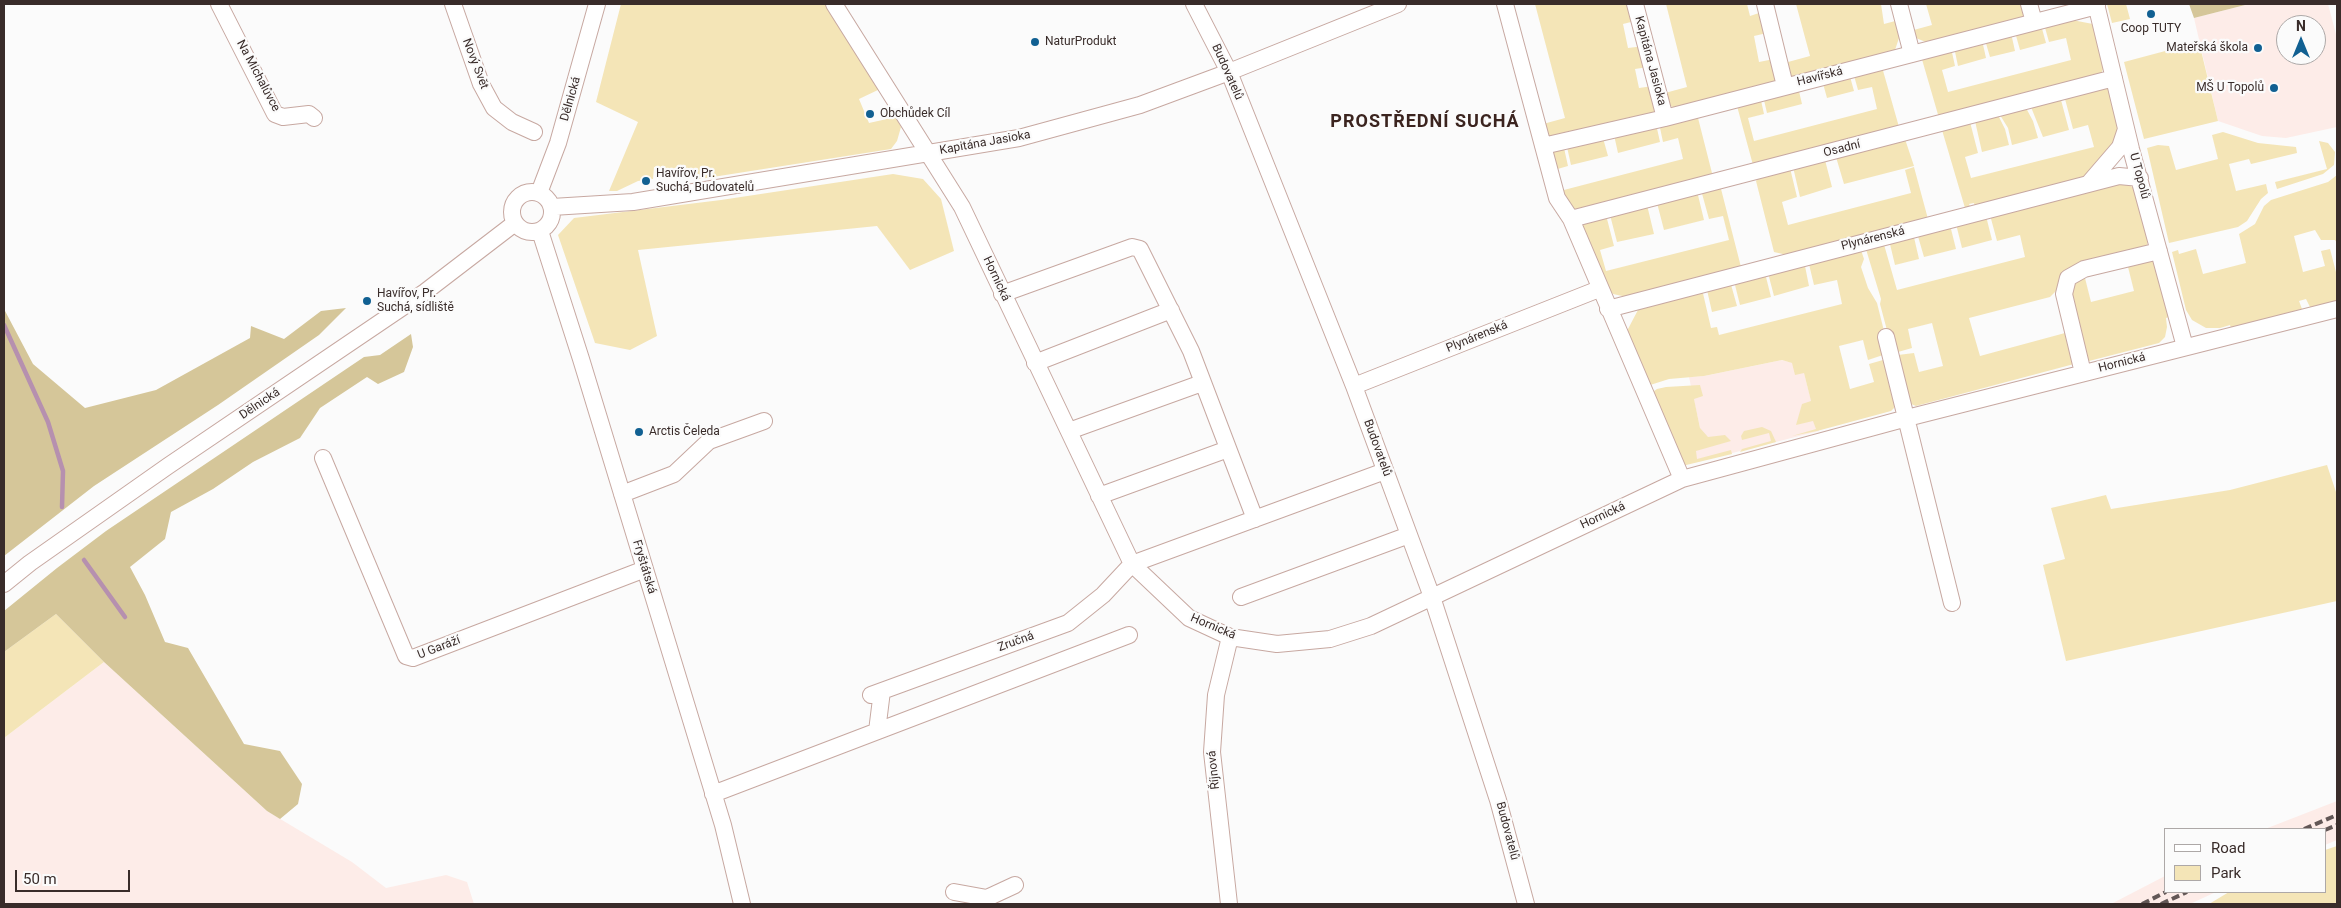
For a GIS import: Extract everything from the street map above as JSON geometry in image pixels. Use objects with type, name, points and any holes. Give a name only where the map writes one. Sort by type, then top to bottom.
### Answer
[{"type":"street","name":"Na Michalůvce","points":[[220,4],[276,114],[283,117],[309,114],[314,118]]},
{"type":"street","name":"Nový Svět","points":[[453,4],[481,84],[494,108],[512,122],[534,132]]},
{"type":"street","name":"Dělnická","points":[[539,193],[558,143],[597,4]]},
{"type":"street","name":"Hornická","points":[[834,4],[962,207],[1132,564],[1189,618],[1230,636],[1277,644],[1330,639],[1371,626],[1682,479],[1907,418],[2337,309]]},
{"type":"street","name":"Budovatelů","points":[[1194,4],[1229,72],[1354,386],[1409,534],[1432,597],[1498,800],[1526,904]]},
{"type":"street","name":"Kapitána Jasioka","points":[[552,208],[633,202],[1028,136],[1137,106],[1229,72],[1398,4]]},
{"type":"street","points":[[1505,4],[1557,198],[1571,220],[1682,479]]},
{"type":"street","name":"Kapitána Jasioka","points":[[1635,4],[1665,118]]},
{"type":"street","points":[[1765,4],[1785,86]]},
{"type":"street","points":[[1899,4],[1912,54]]},
{"type":"street","points":[[2029,4],[2034,22]]},
{"type":"street","name":"Havířská","points":[[1543,146],[1665,118],[2096,5]]},
{"type":"street","name":"U Topolů","points":[[2096,5],[2126,129],[2185,347]]},
{"type":"street","name":"Osadní","points":[[1571,220],[2114,78]]},
{"type":"street","points":[[2089,183],[2120,147],[2126,129]]},
{"type":"street","name":"Plynárenská","points":[[1608,309],[2089,183],[2118,176],[2140,178]]},
{"type":"street","points":[[525,193],[539,193],[548,198],[552,208],[552,217],[548,225],[540,231],[526,231],[515,222],[512,216],[514,202],[525,193]]},
{"type":"street","name":"Dělnická","points":[[4,584],[30,563],[168,466],[425,292],[515,222]]},
{"type":"street","name":"Fryštátská","points":[[540,231],[713,794],[742,904]]},
{"type":"street","points":[[1002,294],[1136,247],[1144,255],[1191,351],[1255,519]]},
{"type":"street","points":[[2083,373],[2064,294],[2068,278],[2084,269],[2159,251]]},
{"type":"street","name":"Plynárenská","points":[[1354,386],[1599,288]]},
{"type":"street","points":[[1035,363],[1171,310]]},
{"type":"street","points":[[1886,337],[1952,602]]},
{"type":"street","points":[[1069,431],[1202,383]]},
{"type":"street","points":[[622,494],[674,474],[709,442],[764,422]]},
{"type":"street","points":[[1099,496],[1228,449]]},
{"type":"street","name":"U Garáží","points":[[323,458],[406,656],[413,658],[645,568]]},
{"type":"street","points":[[1132,564],[1385,471]]},
{"type":"street","points":[[1240,597],[1409,534]]},
{"type":"street","name":"Zručná","points":[[877,731],[877,693],[1068,623],[1103,595],[1132,564]]},
{"type":"street","points":[[713,794],[1130,635]]},
{"type":"street","name":"Říjnová","points":[[1230,636],[1216,695],[1212,752],[1230,904]]},
{"type":"street","points":[[954,892],[987,901],[1015,885]]},
{"type":"shaded area","points":[[2189,4],[2249,4],[2194,18]]},
{"type":"shaded area","name":"MŠ U Topolů","points":[[2249,4],[2328,4],[2337,38],[2337,127],[2286,138],[2262,136],[2218,121],[2194,18]]},
{"type":"shaded area","points":[[346,308],[319,335],[218,405],[94,486],[4,556],[4,309],[33,364],[85,408],[156,390],[250,338],[251,326],[284,339],[321,311]]},
{"type":"shaded area","points":[[411,334],[413,347],[404,372],[378,384],[367,377],[320,408],[300,438],[253,462],[213,489],[171,512],[165,539],[130,567],[145,595],[165,642],[188,648],[244,744],[280,751],[302,784],[298,804],[280,819],[267,811],[104,662],[56,614],[4,652],[4,611],[57,568],[106,531],[364,357],[380,355]]},
{"type":"shaded area","points":[[1782,360],[1793,363],[1804,373],[1819,431],[1693,463],[1690,447],[1700,428],[1689,377],[1704,376]]},
{"type":"shaded area","points":[[104,662],[267,811],[352,862],[386,888],[446,875],[467,882],[474,904],[4,904],[4,738]]},
{"type":"shaded area","points":[[2337,801],[2337,840],[2326,845],[2326,828],[2268,828]]},
{"type":"shaded area","points":[[2164,877],[2164,893],[2214,893],[2190,904],[2111,904]]},
{"type":"green space","points":[[621,4],[828,4],[880,89],[859,99],[869,123],[896,117],[901,127],[897,141],[891,149],[700,179],[670,176],[670,169],[654,167],[653,179],[638,181],[617,191],[609,191],[638,122],[596,102]]},
{"type":"green space","points":[[1535,4],[1630,4],[1635,21],[1623,24],[1628,48],[1644,46],[1648,67],[1635,69],[1639,88],[1653,86],[1657,107],[1655,112],[1550,137],[1543,124],[1565,118]]},
{"type":"green space","points":[[1666,4],[1747,4],[1750,16],[1762,12],[1767,33],[1754,36],[1759,62],[1774,59],[1780,81],[1676,108],[1670,106],[1665,93],[1687,87]]},
{"type":"green space","points":[[1796,4],[1881,4],[1884,24],[1899,20],[1900,35],[1895,50],[1791,78],[1788,62],[1810,56]]},
{"type":"green space","points":[[1926,4],[2025,4],[2029,17],[1928,43],[1916,38],[1910,31],[1932,25]]},
{"type":"green space","points":[[2107,4],[2126,4],[2130,19],[2112,23]]},
{"type":"green space","points":[[2072,20],[2093,24],[2104,67],[2100,76],[1939,118],[1921,56],[1951,48],[1955,66],[1942,70],[1948,92],[2071,60],[2066,38],[2049,42],[2044,24]]},
{"type":"green space","points":[[2041,25],[2046,43],[2020,50],[2015,32]]},
{"type":"green space","points":[[2011,33],[2015,51],[1990,57],[1985,40]]},
{"type":"green space","points":[[1982,40],[1986,58],[1958,66],[1954,47]]},
{"type":"green space","points":[[2199,42],[2218,121],[2144,139],[2124,62]]},
{"type":"green space","points":[[1882,67],[1899,127],[1753,165],[1737,106],[1760,96],[1764,114],[1748,118],[1754,141],[1877,109],[1872,87],[1858,90],[1853,72]]},
{"type":"green space","points":[[1849,73],[1854,91],[1827,98],[1822,80]]},
{"type":"green space","points":[[1798,87],[1802,104],[1767,113],[1763,96]]},
{"type":"green space","points":[[2104,88],[2110,89],[2119,125],[2119,136],[2088,176],[1975,207],[1974,203],[1969,204],[1971,208],[1965,208],[1942,130],[1970,122],[1978,153],[1965,157],[1971,178],[2094,147],[2088,125],[2073,129],[2065,99]]},
{"type":"green space","points":[[2061,100],[2069,130],[2043,137],[2031,107]]},
{"type":"green space","points":[[2026,108],[2033,121],[2038,138],[2012,145],[2008,128],[2000,115]]},
{"type":"green space","points":[[1697,114],[1713,177],[1587,211],[1573,212],[1569,209],[1559,193],[1549,159],[1549,152],[1564,148],[1568,166],[1554,170],[1560,191],[1683,159],[1678,138],[1663,142],[1659,123]]},
{"type":"green space","points":[[1998,115],[2005,129],[2009,145],[1982,152],[1975,121]]},
{"type":"green space","points":[[1656,124],[1660,142],[1618,153],[1614,135]]},
{"type":"green space","points":[[2223,132],[2258,143],[2296,147],[2297,153],[2251,164],[2249,159],[2229,164],[2236,191],[2266,184],[2268,193],[2261,199],[2247,221],[2238,227],[2169,243],[2147,148],[2158,145],[2169,146],[2176,170],[2218,159],[2212,135]]},
{"type":"green space","points":[[1603,138],[1608,156],[1571,165],[1567,147]]},
{"type":"green space","points":[[1905,139],[1914,166],[1844,184],[1836,157]]},
{"type":"green space","points":[[2319,141],[2328,143],[2335,152],[2334,165],[2323,174],[2277,189],[2275,182],[2327,169]]},
{"type":"green space","points":[[1825,160],[1832,187],[1800,197],[1793,167]]},
{"type":"green space","points":[[1914,167],[1928,219],[1787,255],[1774,252],[1756,181],[1759,177],[1790,168],[1797,197],[1782,202],[1788,225],[1911,193],[1905,170]]},
{"type":"green space","points":[[893,174],[923,179],[941,199],[954,251],[910,270],[877,226],[638,250],[657,336],[630,350],[595,343],[558,235],[574,218],[721,200]]},
{"type":"green space","points":[[2337,175],[2337,243],[2335,240],[2321,240],[2315,230],[2294,236],[2303,272],[2325,266],[2321,251],[2330,249],[2337,276],[2337,301],[2310,307],[2306,299],[2299,301],[2302,309],[2231,328],[2230,325],[2220,328],[2206,328],[2192,320],[2186,310],[2172,252],[2178,250],[2179,254],[2196,249],[2203,274],[2246,263],[2239,234],[2255,224],[2264,206],[2271,200],[2328,182]]},
{"type":"green space","points":[[2125,183],[2136,189],[2148,239],[2147,246],[2060,277],[2058,289],[2050,297],[1969,318],[1980,356],[2065,333],[2074,364],[1916,406],[1911,404],[1898,355],[1914,353],[1919,372],[1943,366],[1932,323],[1908,329],[1912,348],[1898,352],[1888,334],[1880,304],[1881,299],[1865,246],[1883,241],[1897,290],[2025,257],[2020,235],[1997,241],[1990,215],[2111,184]]},
{"type":"green space","points":[[1720,185],[1741,267],[1627,297],[1613,294],[1607,287],[1581,222],[1606,215],[1614,246],[1600,250],[1606,271],[1729,240],[1723,216],[1709,219],[1701,190]]},
{"type":"green space","points":[[1697,191],[1704,220],[1664,230],[1657,203]]},
{"type":"green space","points":[[1647,205],[1654,234],[1617,242],[1610,215]]},
{"type":"green space","points":[[1986,216],[1992,240],[1962,248],[1956,224]]},
{"type":"green space","points":[[1950,225],[1956,249],[1924,257],[1917,233]]},
{"type":"green space","points":[[1913,233],[1919,259],[1895,265],[1889,240]]},
{"type":"green space","points":[[1860,247],[1864,259],[1861,267],[1868,288],[1877,303],[1885,335],[1883,355],[1868,360],[1863,340],[1839,346],[1850,389],[1874,382],[1869,364],[1883,360],[1894,400],[1894,408],[1891,411],[1792,436],[1816,429],[1813,421],[1796,425],[1802,404],[1811,401],[1804,373],[1795,375],[1792,363],[1782,360],[1704,376],[1669,379],[1647,386],[1626,340],[1628,329],[1639,308],[1702,289],[1711,328],[1717,327],[1719,335],[1842,304],[1837,280],[1814,285],[1808,260]]},
{"type":"green space","points":[[2150,260],[2153,261],[2169,317],[2166,318],[2165,337],[2159,343],[2089,361],[2083,356],[2069,286],[2073,280],[2085,278],[2091,302],[2134,291],[2128,267]]},
{"type":"green space","points":[[1805,266],[1809,286],[1774,296],[1768,273]]},
{"type":"green space","points":[[1765,273],[1771,297],[1740,305],[1734,281]]},
{"type":"green space","points":[[1730,281],[1737,306],[1712,312],[1707,290]]},
{"type":"green space","points":[[1700,385],[1703,396],[1694,399],[1700,428],[1708,437],[1725,435],[1731,441],[1696,451],[1697,459],[1731,450],[1732,454],[1682,466],[1651,393],[1666,387]]},
{"type":"green space","points":[[1762,427],[1771,431],[1776,442],[1740,452],[1742,449],[1771,441],[1769,433],[1742,440],[1741,436],[1744,431]]},
{"type":"green space","points":[[2327,465],[2337,495],[2337,601],[2066,661],[2043,565],[2065,559],[2051,508],[2106,495],[2111,509],[2230,490]]},
{"type":"green space","points":[[56,614],[104,662],[4,738],[4,652]]},
{"type":"green space","points":[[2337,846],[2337,904],[2209,904],[2227,893],[2326,893],[2326,850]]},
{"type":"waterway","points":[[4,325],[48,422],[63,471],[62,507]]},
{"type":"waterway","points":[[84,560],[125,617]]},
{"type":"railway","points":[[2306,828],[2337,815]]},
{"type":"railway","points":[[2326,830],[2337,825]]},
{"type":"railway","points":[[2142,904],[2164,893]]},
{"type":"railway","points":[[2161,904],[2185,893]]},
{"type":"place","name":"Coop TUTY","points":[[2151,14]]},
{"type":"place","name":"NaturProdukt","points":[[1035,42]]},
{"type":"place","name":"Mateřská škola","points":[[2258,48]]},
{"type":"place","name":"MŠ U Topolů","points":[[2274,88]]},
{"type":"place","name":"Obchůdek Cíl","points":[[870,114]]},
{"type":"place","name":"Havířov, Pr. Suchá, Budovatelů","points":[[646,181]]},
{"type":"place","name":"Havířov, Pr. Suchá, sídliště","points":[[367,301]]},
{"type":"place","name":"Arctis Čeleda","points":[[639,432]]},
{"type":"district","name":"PROSTŘEDNÍ SUCHÁ","points":[[1425,122]]}]
